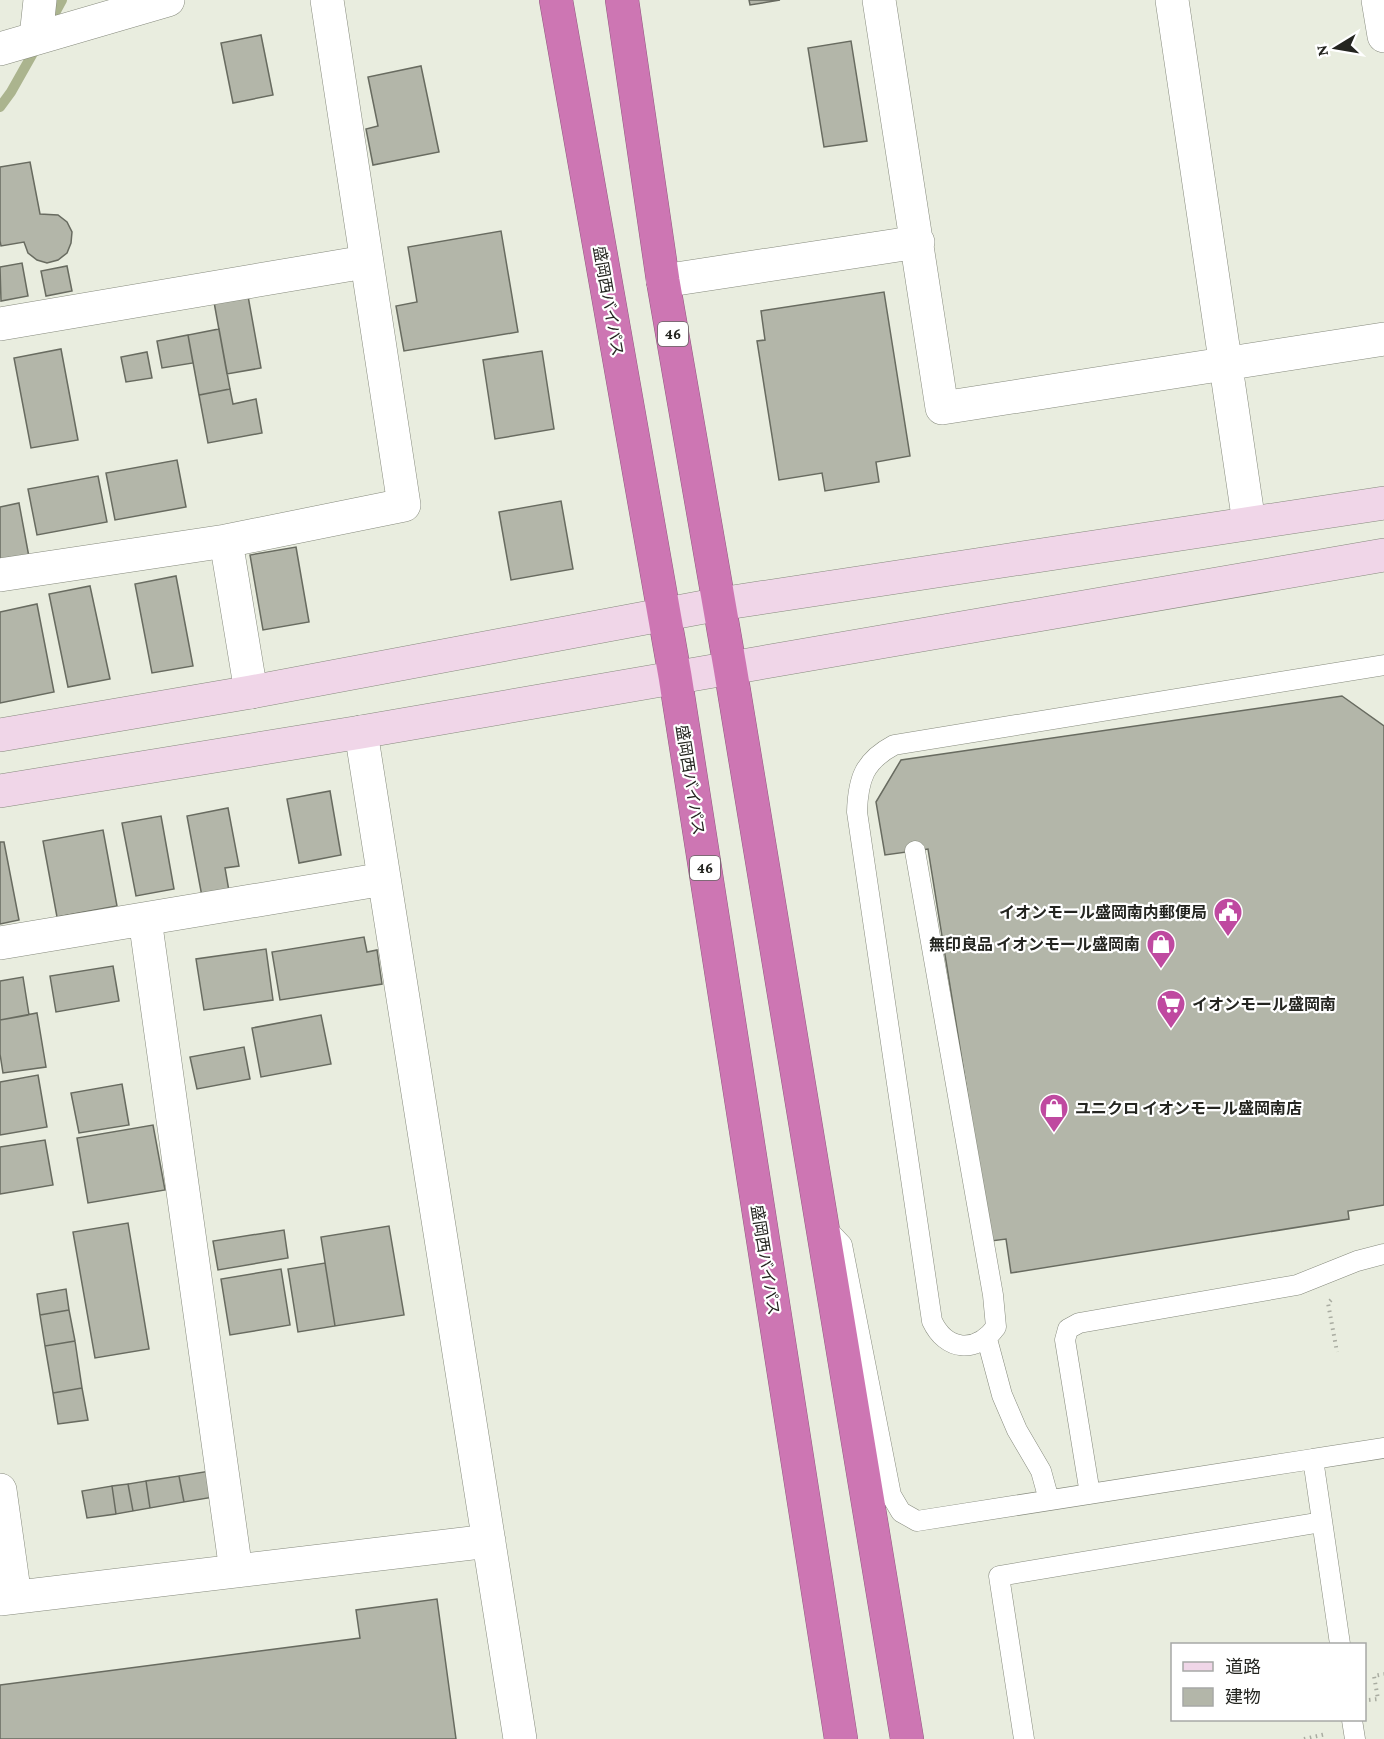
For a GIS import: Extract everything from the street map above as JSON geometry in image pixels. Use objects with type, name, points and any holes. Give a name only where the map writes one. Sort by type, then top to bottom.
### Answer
[{"type":"highway","name":"盛岡西バイパス","points":[[556,0],[675,676],[841,1739]]},
{"type":"highway","name":"46","points":[[622,0],[663,281],[720,604],[907,1739]]},
{"type":"street","points":[[36,37],[40,0]]},
{"type":"street","points":[[0,49],[168,0]]},
{"type":"street","points":[[0,575],[226,541],[404,505],[365,262],[327,0]]},
{"type":"street","points":[[879,0],[942,408],[1384,339]]},
{"type":"street","points":[[1172,0],[1249,523]]},
{"type":"street","points":[[1378,0],[1384,36]]},
{"type":"street","points":[[663,281],[918,242]]},
{"type":"street","points":[[0,324],[365,262]]},
{"type":"street","points":[[0,735],[251,692],[720,604],[1384,503]]},
{"type":"street","points":[[1345,509],[1384,516]]},
{"type":"street","points":[[226,541],[251,692]]},
{"type":"street","points":[[0,791],[361,732],[1384,555]]},
{"type":"street","points":[[361,732],[520,1739]]},
{"type":"street","points":[[0,943],[384,879]]},
{"type":"street","points":[[145,919],[236,1571]]},
{"type":"street","points":[[0,1490],[8,1598],[489,1541]]},
{"type":"lane","points":[[915,851],[993,1295],[996,1327],[987,1339],[973,1344],[950,1343],[938,1334],[932,1321],[857,812],[858,788],[866,769],[879,753],[894,745],[1384,665]]},
{"type":"lane","points":[[822,1224],[842,1245],[891,1495],[901,1512],[917,1521],[1384,1448]]},
{"type":"lane","points":[[1090,1494],[1065,1340],[1068,1329],[1079,1323],[1297,1286],[1356,1261],[1384,1254]]},
{"type":"lane","points":[[987,1339],[1002,1395],[1017,1430],[1041,1471],[1048,1500]]},
{"type":"lane","points":[[1313,1459],[1340,1643]]},
{"type":"lane","points":[[1024,1739],[999,1576],[1322,1522]]},
{"type":"lane","points":[[1352,1721],[1354,1739]]},
{"type":"path","points":[[1334,1296],[1328,1303],[1337,1352]]},
{"type":"path","points":[[1368,1700],[1378,1698],[1374,1676],[1384,1674]]},
{"type":"path","points":[[1304,1739],[1326,1735],[1325,1727]]},
{"type":"building","points":[[749,0],[780,0],[750,5]]},
{"type":"building","points":[[261,35],[273,95],[233,103],[221,43]]},
{"type":"building","points":[[851,41],[867,141],[824,147],[808,48]]},
{"type":"building","points":[[421,66],[439,152],[373,165],[366,129],[378,126],[368,77]]},
{"type":"building","points":[[30,162],[40,214],[58,215],[67,222],[72,232],[67,253],[58,260],[47,263],[37,260],[28,253],[24,242],[1,246],[0,241],[0,167]]},
{"type":"building","points":[[501,231],[518,332],[404,351],[396,306],[417,302],[408,247]]},
{"type":"building","points":[[22,263],[28,296],[1,301],[0,267]]},
{"type":"building","points":[[67,266],[72,291],[46,296],[41,271]]},
{"type":"building","points":[[884,292],[910,456],[876,462],[879,482],[825,491],[822,473],[779,480],[757,341],[765,340],[761,311]]},
{"type":"building","points":[[248,296],[261,368],[227,374],[214,302]]},
{"type":"building","points":[[219,329],[230,389],[199,395],[188,335]]},
{"type":"building","points":[[188,335],[193,363],[162,368],[157,341]]},
{"type":"building","points":[[61,349],[78,440],[31,448],[14,358]]},
{"type":"building","points":[[542,351],[554,429],[495,439],[483,360]]},
{"type":"building","points":[[147,352],[152,378],[126,382],[121,357]]},
{"type":"building","points":[[230,389],[233,404],[256,399],[262,433],[208,443],[199,395]]},
{"type":"building","points":[[177,460],[186,507],[115,520],[106,473]]},
{"type":"building","points":[[98,476],[107,522],[37,535],[28,489]]},
{"type":"building","points":[[561,501],[573,569],[511,580],[499,512]]},
{"type":"building","points":[[19,503],[29,557],[0,562],[0,507]]},
{"type":"building","points":[[296,547],[309,622],[263,630],[250,555]]},
{"type":"building","points":[[176,576],[193,666],[152,673],[135,584]]},
{"type":"building","points":[[90,586],[110,679],[68,687],[49,594]]},
{"type":"building","points":[[37,604],[54,692],[0,703],[0,612]]},
{"type":"building","name":"イオンモール盛岡南","points":[[1342,696],[1384,726],[1384,1205],[1348,1211],[1349,1219],[1011,1273],[1006,1239],[991,1241],[928,849],[885,855],[876,802],[901,760]]},
{"type":"building","points":[[330,791],[341,855],[299,863],[287,799]]},
{"type":"building","points":[[228,808],[239,866],[225,868],[230,897],[203,902],[187,816]]},
{"type":"building","points":[[161,816],[174,889],[136,896],[122,823]]},
{"type":"building","points":[[103,830],[117,906],[57,917],[43,841]]},
{"type":"building","points":[[0,842],[4,842],[19,920],[0,924]]},
{"type":"building","points":[[364,937],[367,952],[377,950],[382,984],[280,1000],[272,952]]},
{"type":"building","points":[[266,949],[273,1000],[204,1010],[196,959]]},
{"type":"building","points":[[113,966],[119,1001],[56,1012],[50,976]]},
{"type":"building","points":[[23,977],[29,1015],[0,1020],[0,981]]},
{"type":"building","points":[[37,1013],[46,1067],[3,1073],[0,1054],[0,1020]]},
{"type":"building","points":[[321,1015],[331,1064],[261,1077],[252,1028]]},
{"type":"building","points":[[244,1047],[250,1079],[197,1089],[190,1057]]},
{"type":"building","points":[[38,1075],[47,1127],[0,1135],[0,1082]]},
{"type":"building","points":[[122,1084],[129,1125],[79,1133],[71,1093]]},
{"type":"building","points":[[153,1125],[165,1190],[88,1203],[77,1138]]},
{"type":"building","points":[[45,1140],[53,1185],[0,1194],[0,1147]]},
{"type":"building","points":[[128,1223],[149,1349],[95,1358],[73,1232]]},
{"type":"building","points":[[389,1226],[404,1315],[335,1326],[321,1237]]},
{"type":"building","points":[[284,1230],[288,1258],[218,1270],[213,1241]]},
{"type":"building","points":[[325,1263],[335,1326],[298,1332],[288,1269]]},
{"type":"building","points":[[281,1269],[290,1325],[230,1335],[221,1279]]},
{"type":"building","points":[[66,1289],[69,1310],[40,1315],[37,1294]]},
{"type":"building","points":[[69,1310],[75,1341],[45,1346],[40,1315]]},
{"type":"building","points":[[75,1341],[82,1388],[53,1393],[45,1346]]},
{"type":"building","points":[[82,1388],[88,1420],[58,1424],[53,1393]]},
{"type":"building","points":[[210,1471],[214,1497],[184,1502],[179,1476]]},
{"type":"building","points":[[179,1476],[184,1502],[150,1508],[146,1481]]},
{"type":"building","points":[[146,1481],[150,1508],[133,1511],[128,1484]]},
{"type":"building","points":[[128,1484],[133,1511],[116,1514],[112,1486]]},
{"type":"building","points":[[112,1486],[116,1514],[87,1518],[82,1491]]},
{"type":"building","points":[[437,1599],[456,1739],[0,1739],[0,1685],[360,1638],[356,1610]]},
{"type":"waterway","points":[[49,24],[62,0]]},
{"type":"waterway","points":[[0,107],[37,46]]},
{"type":"place","name":"イオンモール盛岡南内郵便局","points":[[1228,938]]},
{"type":"place","name":"無印良品 イオンモール盛岡南","points":[[1161,970]]},
{"type":"place","name":"イオンモール盛岡南","points":[[1171,1030]]},
{"type":"place","name":"ユニクロ イオンモール盛岡南店","points":[[1054,1134]]}]
